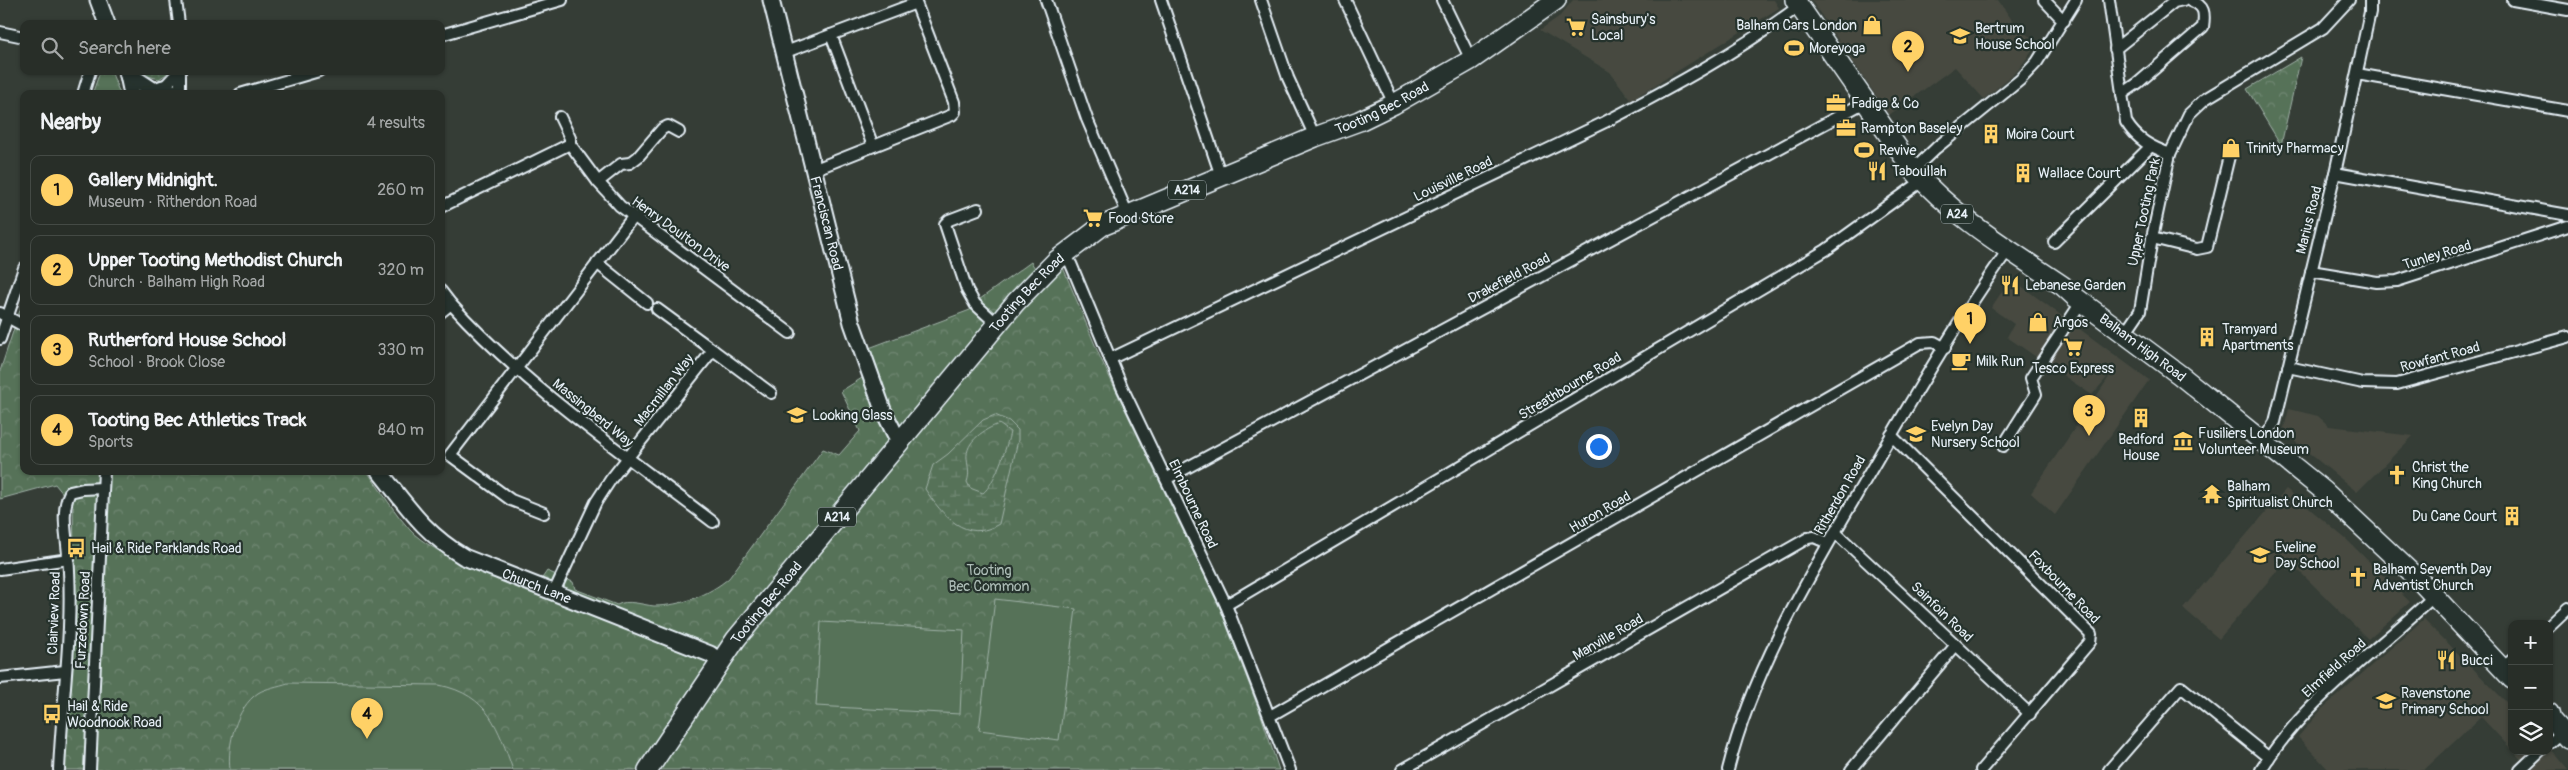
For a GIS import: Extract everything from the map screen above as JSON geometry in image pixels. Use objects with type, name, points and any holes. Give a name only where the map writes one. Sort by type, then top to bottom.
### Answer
[{"type":"highway","name":"Tooting Bec Road","points":[[648,770],[722,662],[781,583],[1046,269],[1102,226],[1315,137],[1359,121],[1394,104],[1471,60],[1538,6],[1556,0]]},
{"type":"highway","name":"Balham High Road","points":[[1797,3],[1918,176],[1964,219],[2063,286],[2077,299],[2125,333],[2262,442],[2357,521],[2508,668]]},
{"type":"main road","points":[[98,0],[106,20]]},
{"type":"main road","name":"Franciscan Road","points":[[771,0],[852,323],[889,424],[901,440]]},
{"type":"main road","points":[[128,75],[131,90]]},
{"type":"main road","points":[[131,75],[153,90]]},
{"type":"main road","name":"Church Lane","points":[[382,475],[426,530],[440,542],[464,557],[710,654],[722,662]]},
{"type":"street","points":[[176,0],[178,20]]},
{"type":"street","points":[[445,35],[562,0]]},
{"type":"street","points":[[1046,0],[1087,119],[1128,215]]},
{"type":"street","points":[[1161,0],[1222,176]]},
{"type":"street","points":[[1261,0],[1288,78],[1315,137]]},
{"type":"street","points":[[1345,0],[1394,104]]},
{"type":"street","points":[[1442,0],[1471,60]]},
{"type":"street","points":[[2044,0],[2064,21]]},
{"type":"street","name":"Streathbourne Road","points":[[1226,605],[1826,250],[1918,176],[1936,148],[2020,80],[2037,62],[2076,0]]},
{"type":"street","points":[[2110,0],[2126,122],[2132,133],[2150,147],[2170,154]]},
{"type":"street","points":[[2115,49],[2174,2],[2183,0]]},
{"type":"street","points":[[2122,94],[2138,84],[2203,27],[2205,12],[2199,4],[2190,0]]},
{"type":"street","name":"Marius Road","points":[[2262,442],[2275,422],[2335,173],[2371,5],[2370,0]]},
{"type":"street","points":[[2514,0],[2568,10]]},
{"type":"street","name":"Upper Tooting Park","points":[[2125,333],[2140,311],[2152,238],[2170,154],[2189,114],[2205,99],[2323,28],[2345,1]]},
{"type":"street","points":[[783,53],[916,3],[955,107],[952,115],[813,170]]},
{"type":"street","name":"Louisville Road","points":[[1110,359],[1605,122],[1648,99],[1759,33],[1797,3]]},
{"type":"street","points":[[0,32],[20,36]]},
{"type":"street","points":[[831,35],[873,146]]},
{"type":"street","points":[[2357,74],[2568,111]]},
{"type":"street","points":[[84,90],[89,75]]},
{"type":"street","points":[[155,90],[175,75]]},
{"type":"street","points":[[178,90],[180,75]]},
{"type":"street","points":[[254,90],[305,75]]},
{"type":"street","name":"Drakefield Road","points":[[1166,478],[1865,102]]},
{"type":"street","name":"Henry Doulton Drive","points":[[560,117],[570,138],[570,144],[598,182],[633,217],[790,333]]},
{"type":"street","points":[[598,182],[621,164],[630,163],[638,157],[662,129],[668,126],[679,132]]},
{"type":"street","points":[[445,205],[570,144]]},
{"type":"street","points":[[2054,242],[2150,147]]},
{"type":"street","points":[[2152,238],[2197,249],[2207,248],[2231,148]]},
{"type":"street","points":[[2335,173],[2568,215]]},
{"type":"street","points":[[978,209],[949,220],[945,224],[968,290],[975,304],[998,324]]},
{"type":"street","points":[[544,513],[512,500],[450,455],[633,217]]},
{"type":"street","name":"Tunley Road","points":[[2311,271],[2376,282],[2398,281],[2568,226]]},
{"type":"street","name":"Ritherdon Road","points":[[1728,770],[1740,727],[1762,676],[1828,543],[1891,435],[2008,250]]},
{"type":"street","name":"Elmbourne Road","points":[[1064,254],[1071,264],[1110,359],[1226,605],[1290,770]]},
{"type":"street","points":[[597,264],[647,303]]},
{"type":"street","points":[[0,339],[4,315],[20,277]]},
{"type":"street","name":"Massingberd Way","points":[[445,296],[481,337],[516,368],[629,458],[596,502],[554,592]]},
{"type":"street","points":[[2003,446],[2036,394],[2031,378],[2077,299]]},
{"type":"street","points":[[445,309],[451,304]]},
{"type":"street","name":"Macmillan Way","points":[[656,309],[771,393]]},
{"type":"street","points":[[4,315],[20,324]]},
{"type":"street","name":"Rowfant Road","points":[[2288,367],[2363,383],[2396,384],[2568,337]]},
{"type":"street","name":"Huron Road","points":[[1270,716],[1920,343],[1934,342],[1945,348]]},
{"type":"street","name":"Macmillan Way","points":[[629,458],[713,350]]},
{"type":"street","name":"Foxbourne Road","points":[[1891,435],[2092,634],[2090,642],[1981,770]]},
{"type":"street","points":[[629,458],[713,522]]},
{"type":"street","name":"Furzedown Road","points":[[90,770],[104,475]]},
{"type":"street","name":"Clairview Road","points":[[59,770],[70,618],[69,560],[64,504],[70,492],[103,488]]},
{"type":"street","name":"Sainfoin Road","points":[[1835,532],[2030,714]]},
{"type":"street","name":"Manville Road","points":[[1402,770],[1808,538],[1814,537],[1828,543]]},
{"type":"street","points":[[0,569],[69,560]]},
{"type":"street","name":"Elmfield Road","points":[[2261,770],[2311,707],[2434,596]]},
{"type":"street","points":[[2553,622],[2568,608]]},
{"type":"street","points":[[1851,770],[1956,645]]},
{"type":"street","points":[[0,678],[65,671]]},
{"type":"street","points":[[2109,770],[2181,687],[2269,758]]},
{"type":"street","points":[[2520,770],[2536,755]]},
{"type":"shaded area","points":[[1573,0],[1774,0],[1779,8],[1631,100],[1610,72],[1540,30],[1560,16]]},
{"type":"shaded area","points":[[1811,0],[1998,0],[2019,30],[2039,42],[2018,70],[1984,99],[1955,67],[1889,115]]},
{"type":"shaded area","points":[[2013,280],[2149,380],[2055,515],[2031,493],[2116,367],[2092,395],[2007,337],[2014,324],[1991,308],[2009,281]]},
{"type":"shaded area","points":[[2289,409],[2318,416],[2329,426],[2413,436],[2357,492],[2283,432]]},
{"type":"shaded area","points":[[2286,489],[2347,540],[2410,602],[2368,639],[2300,572],[2288,570],[2282,565],[2219,639],[2183,608]]},
{"type":"shaded area","name":"Ravenstone Primary School","points":[[2424,619],[2508,704],[2508,746],[2481,717],[2424,770],[2329,770],[2298,737],[2322,709]]},
{"type":"shaded area","points":[[2553,753],[2568,770],[2531,770],[2517,755],[2553,755]]},
{"type":"green space","points":[[2301,57],[2281,145],[2247,89]]},
{"type":"green space","points":[[99,75],[113,75],[118,90],[93,90]]},
{"type":"green space","points":[[145,75],[165,75],[159,79]]},
{"type":"green space","name":"Tooting Bec Common","points":[[1031,262],[1045,284],[1062,265],[1100,357],[1220,608],[1261,715],[1279,770],[64,770],[70,673],[76,632],[73,506],[55,484],[0,499],[0,371],[20,310],[20,475],[370,475],[410,530],[451,557],[534,590],[547,571],[573,582],[575,589],[617,605],[630,602],[654,606],[684,602],[713,590],[729,578],[823,449],[839,455],[860,431],[841,391],[875,370],[869,348],[970,310],[976,302]]},
{"type":"green space","points":[[995,415],[1009,421],[1018,430],[1018,440],[999,524],[976,531],[966,529],[947,517],[925,489],[933,465],[948,454],[983,420]],"holes":[[[999,424],[1010,432],[1000,465],[987,489],[983,493],[970,488],[967,482],[969,473],[967,453],[973,441],[988,429]]]},
{"type":"green space","points":[[995,599],[1076,609],[1059,740],[979,730]]},
{"type":"green space","points":[[821,622],[964,630],[960,714],[816,706]]},
{"type":"green space","points":[[288,683],[439,685],[456,690],[470,697],[489,716],[502,740],[513,770],[230,770],[229,760],[232,739],[244,708],[258,693]]},
{"type":"place","name":"Balham Cars London","points":[[1872,25]]},
{"type":"place","name":"Sainsbury's Local","points":[[1576,27]]},
{"type":"place","name":"Bertrum House School","points":[[1960,36]]},
{"type":"place","name":"Moreyoga","points":[[1794,48]]},
{"type":"place","name":"Upper Tooting Methodist Church","points":[[1908,72]]},
{"type":"place","name":"Fadiga & Co","points":[[1836,103]]},
{"type":"place","name":"Rampton Baseley","points":[[1846,128]]},
{"type":"place","name":"Moira Court","points":[[1991,134]]},
{"type":"place","name":"Trinity Pharmacy","points":[[2231,148]]},
{"type":"place","name":"Revive","points":[[1864,150]]},
{"type":"place","name":"Taboullah","points":[[1877,171]]},
{"type":"place","name":"Wallace Court","points":[[2023,173]]},
{"type":"place","name":"Food Store","points":[[1093,218]]},
{"type":"place","name":"Lebanese Garden","points":[[2010,285]]},
{"type":"place","name":"Argos","points":[[2038,322]]},
{"type":"place","name":"Tramyard Apartments","points":[[2207,337]]},
{"type":"place","name":"Gallery Midnight.","points":[[1970,344]]},
{"type":"place","name":"Tesco Express","points":[[2073,347]]},
{"type":"place","name":"Milk Run","points":[[1961,361]]},
{"type":"place","name":"Looking Glass","points":[[797,415]]},
{"type":"place","name":"Bedford House","points":[[2141,418]]},
{"type":"place","name":"Evelyn Day Nursery School","points":[[1916,434]]},
{"type":"place","name":"Rutherford House School","points":[[2089,436]]},
{"type":"place","name":"Fusiliers London Volunteer Museum","points":[[2183,441]]},
{"type":"place","name":"Christ the King Church","points":[[2397,475]]},
{"type":"place","name":"Balham Spiritualist Church","points":[[2212,494]]},
{"type":"place","name":"Du Cane Court","points":[[2512,516]]},
{"type":"place","name":"Hail & Ride Parklands Road","points":[[76,548]]},
{"type":"place","name":"Eveline Day School","points":[[2260,555]]},
{"type":"place","name":"Balham Seventh Day Adventist Church","points":[[2358,577]]},
{"type":"place","name":"Bucci","points":[[2446,660]]},
{"type":"place","name":"Ravenstone Primary School","points":[[2386,701]]},
{"type":"place","name":"Hail & Ride Woodnook Road","points":[[52,714]]},
{"type":"place","name":"Tooting Bec Athletics Track","points":[[367,739]]}]
